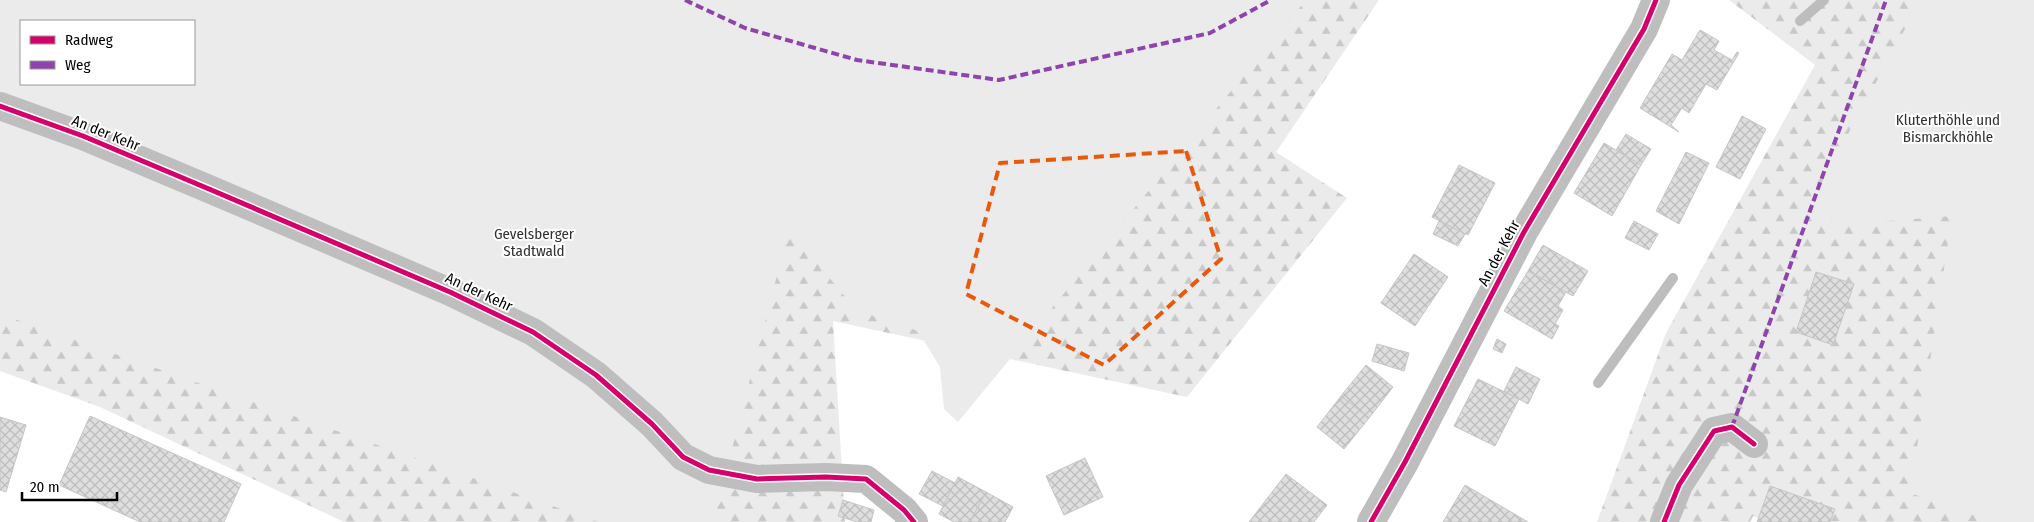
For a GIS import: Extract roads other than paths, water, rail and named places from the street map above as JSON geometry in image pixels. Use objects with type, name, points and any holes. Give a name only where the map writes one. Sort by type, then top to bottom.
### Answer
[{"type":"street","name":"An der Kehr","points":[[1371,522],[1405,462],[1524,232],[1644,29],[1656,0]]},
{"type":"street","name":"An der Kehr","points":[[0,106],[83,136],[210,189],[450,292],[533,332],[596,375],[652,424],[683,457],[709,470],[757,479],[826,477],[866,479],[914,522]]},
{"type":"street","points":[[1664,522],[1679,485],[1714,431],[1732,427],[1754,444]]},
{"type":"waterway","points":[[1800,21],[1824,0]]},
{"type":"waterway","points":[[1598,383],[1673,278]]},
{"type":"park label","name":"Kluterthöhle und Bismarckhöhle","points":[[1948,128]]},
{"type":"park label","name":"Gevelsberger Stadtwald","points":[[534,242]]}]
